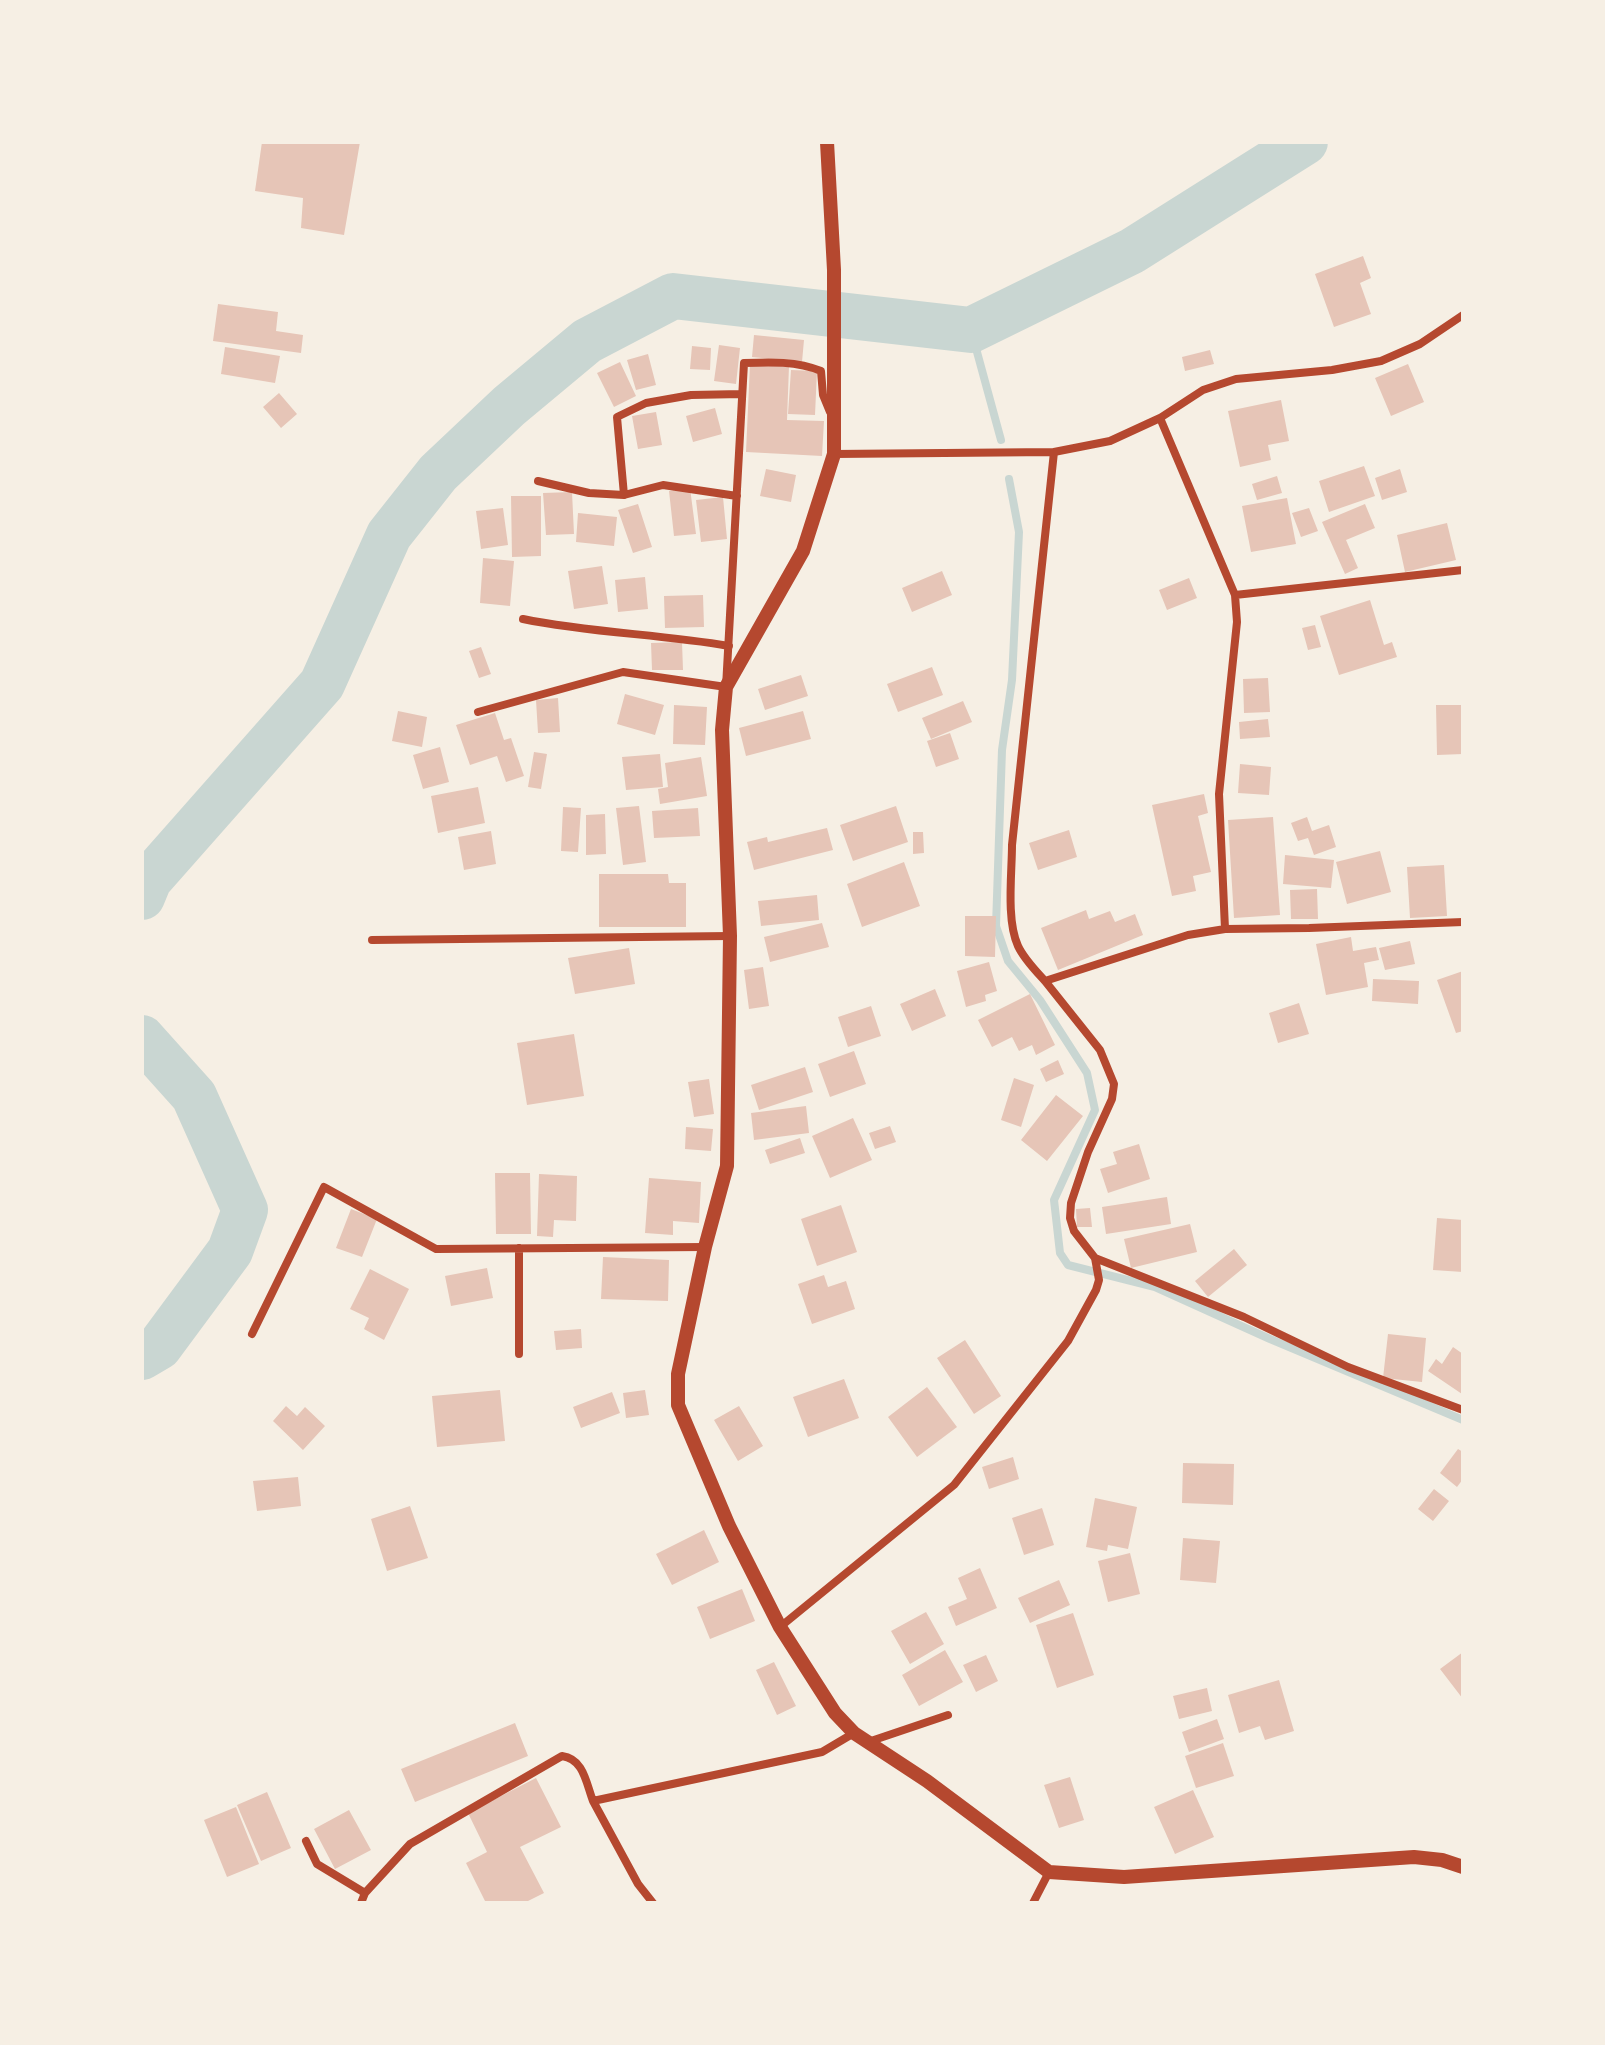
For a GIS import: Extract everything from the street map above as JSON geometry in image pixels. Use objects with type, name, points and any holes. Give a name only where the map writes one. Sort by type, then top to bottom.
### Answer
[{"type":"street","points":[[726,687],[803,551],[834,454],[834,270],[827,142]]},
{"type":"street","points":[[834,454],[1054,452],[1110,441],[1160,418],[1203,390],[1236,379],[1332,370],[1381,361],[1420,344],[1463,315]]},
{"type":"street","points":[[836,425],[823,395],[821,371],[809,366],[773,362],[744,363],[722,730],[730,936],[727,1166],[705,1247],[678,1374],[678,1405],[729,1526],[780,1627],[835,1713],[854,1733],[927,1781],[1049,1872],[1124,1877],[1414,1857],[1442,1860],[1463,1867]]},
{"type":"street","points":[[624,495],[617,417],[646,403],[691,395],[742,394]]},
{"type":"street","points":[[1160,418],[1235,595],[1237,622],[1219,794],[1225,929]]},
{"type":"street","points":[[780,1627],[954,1485],[1068,1341],[1099,1280],[1096,1261],[1074,1231],[1070,1218],[1071,1203],[1088,1152],[1112,1099],[1114,1084],[1100,1050],[1022,955],[1016,943],[1012,899],[1012,845],[1054,452]]},
{"type":"street","points":[[538,481],[589,493],[624,495],[663,485],[737,496]]},
{"type":"street","points":[[1235,595],[1463,570]]},
{"type":"street","points":[[523,619],[561,627],[729,646]]},
{"type":"street","points":[[478,712],[623,672],[726,687]]},
{"type":"street","points":[[1045,981],[1188,935],[1225,929],[1463,922]]},
{"type":"street","points":[[372,940],[730,936]]},
{"type":"street","points":[[252,1334],[324,1187],[436,1249],[705,1247]]},
{"type":"street","points":[[519,1248],[519,1354]]},
{"type":"street","points":[[1096,1261],[1244,1317],[1348,1367],[1463,1410]]},
{"type":"street","points":[[868,1742],[948,1715]]},
{"type":"street","points":[[593,1801],[822,1752],[854,1733]]},
{"type":"street","points":[[361,1903],[365,1893],[410,1844],[562,1756],[579,1764],[593,1801],[638,1884],[653,1903]]},
{"type":"street","points":[[306,1841],[317,1864],[365,1893]]},
{"type":"street","points":[[1033,1903],[1049,1872]]},
{"type":"building","points":[[262,142],[360,142],[344,235],[301,228],[303,198],[255,191]]},
{"type":"building","points":[[1363,256],[1371,278],[1360,283],[1371,314],[1334,327],[1315,274]]},
{"type":"building","points":[[218,304],[278,312],[276,331],[303,335],[301,353],[213,341]]},
{"type":"building","points":[[754,335],[804,340],[802,362],[752,357]]},
{"type":"building","points":[[719,345],[740,348],[736,384],[714,381]]},
{"type":"building","points":[[692,346],[711,348],[710,370],[690,369]]},
{"type":"building","points":[[225,347],[280,356],[275,383],[221,374]]},
{"type":"building","points":[[1210,350],[1214,364],[1185,371],[1182,357]]},
{"type":"building","points":[[648,354],[656,385],[636,390],[627,360]]},
{"type":"building","points":[[620,362],[636,396],[614,407],[597,373]]},
{"type":"building","points":[[750,364],[789,366],[787,420],[824,421],[822,456],[746,452]]},
{"type":"building","points":[[1408,364],[1424,402],[1391,416],[1375,378]]},
{"type":"building","points":[[791,370],[817,371],[815,415],[788,414]]},
{"type":"building","points":[[279,393],[297,414],[281,428],[263,407]]},
{"type":"building","points":[[1281,400],[1289,441],[1268,445],[1271,460],[1240,467],[1228,411]]},
{"type":"building","points":[[715,408],[722,434],[693,442],[686,416]]},
{"type":"building","points":[[656,412],[662,445],[638,449],[632,416]]},
{"type":"building","points":[[1364,466],[1375,496],[1329,512],[1319,481]]},
{"type":"building","points":[[766,469],[796,475],[791,502],[760,496]]},
{"type":"building","points":[[1400,469],[1407,492],[1382,500],[1375,478]]},
{"type":"building","points":[[1277,476],[1282,493],[1257,500],[1252,484]]},
{"type":"building","points":[[690,488],[696,534],[674,536],[669,491]]},
{"type":"building","points":[[572,492],[574,534],[546,535],[543,493]]},
{"type":"building","points":[[511,496],[541,496],[541,556],[512,557]]},
{"type":"building","points":[[723,497],[727,539],[701,542],[696,500]]},
{"type":"building","points":[[1287,498],[1296,544],[1251,552],[1242,506]]},
{"type":"building","points":[[638,504],[652,547],[633,553],[618,510]]},
{"type":"building","points":[[1365,504],[1375,528],[1346,540],[1358,568],[1345,574],[1322,522]]},
{"type":"building","points":[[503,508],[508,545],[481,549],[476,511]]},
{"type":"building","points":[[1309,508],[1318,531],[1301,537],[1292,513]]},
{"type":"building","points":[[578,513],[617,517],[614,546],[576,542]]},
{"type":"building","points":[[1447,523],[1456,560],[1405,572],[1397,535]]},
{"type":"building","points":[[483,558],[514,561],[510,606],[480,603]]},
{"type":"building","points":[[602,566],[608,604],[574,609],[568,571]]},
{"type":"building","points":[[942,571],[952,595],[912,612],[902,588]]},
{"type":"building","points":[[645,577],[648,609],[618,612],[615,580]]},
{"type":"building","points":[[1189,578],[1197,598],[1167,610],[1159,590]]},
{"type":"building","points":[[703,595],[704,627],[665,628],[664,596]]},
{"type":"building","points":[[1370,600],[1384,645],[1392,642],[1397,657],[1339,675],[1320,616]]},
{"type":"building","points":[[1315,625],[1321,647],[1308,650],[1302,628]]},
{"type":"building","points":[[682,642],[683,670],[652,670],[651,643]]},
{"type":"building","points":[[481,647],[491,674],[479,678],[469,651]]},
{"type":"building","points":[[932,667],[943,695],[898,712],[887,684]]},
{"type":"building","points":[[801,675],[808,696],[765,710],[758,689]]},
{"type":"building","points":[[1268,678],[1270,712],[1244,713],[1243,679]]},
{"type":"building","points":[[625,694],[664,705],[655,735],[617,724]]},
{"type":"building","points":[[558,698],[560,732],[538,733],[536,700]]},
{"type":"building","points":[[963,701],[972,722],[931,739],[922,718]]},
{"type":"building","points":[[674,705],[707,707],[705,745],[673,744]]},
{"type":"building","points":[[1436,705],[1463,705],[1463,754],[1437,755]]},
{"type":"building","points":[[398,711],[427,717],[422,747],[392,741]]},
{"type":"building","points":[[803,711],[811,739],[746,756],[739,728]]},
{"type":"building","points":[[495,713],[504,740],[511,738],[524,776],[506,782],[497,756],[470,765],[456,725]]},
{"type":"building","points":[[1268,719],[1270,737],[1240,739],[1239,722]]},
{"type":"building","points":[[950,733],[959,759],[936,767],[927,741]]},
{"type":"building","points":[[440,747],[449,782],[423,789],[413,755]]},
{"type":"building","points":[[534,752],[547,754],[541,789],[528,787]]},
{"type":"building","points":[[660,754],[663,787],[626,790],[622,757]]},
{"type":"building","points":[[701,757],[707,796],[660,804],[658,789],[668,787],[665,763]]},
{"type":"building","points":[[1240,764],[1271,767],[1269,795],[1238,793]]},
{"type":"building","points":[[478,787],[485,823],[438,833],[431,796]]},
{"type":"building","points":[[1204,794],[1208,813],[1198,816],[1211,872],[1193,876],[1196,891],[1172,896],[1152,805]]},
{"type":"building","points":[[639,806],[646,862],[623,865],[616,808]]},
{"type":"building","points":[[896,806],[908,842],[853,861],[840,825]]},
{"type":"building","points":[[563,807],[581,808],[578,852],[561,851]]},
{"type":"building","points":[[698,808],[700,836],[654,838],[652,811]]},
{"type":"building","points":[[605,814],[606,854],[586,855],[586,815]]},
{"type":"building","points":[[1273,817],[1280,915],[1234,918],[1228,820]]},
{"type":"building","points":[[1307,817],[1312,831],[1329,825],[1336,847],[1314,855],[1308,838],[1298,841],[1291,823]]},
{"type":"building","points":[[827,828],[833,850],[754,870],[747,842],[767,837],[768,842]]},
{"type":"building","points":[[1069,830],[1077,857],[1038,870],[1029,843]]},
{"type":"building","points":[[491,831],[496,864],[464,870],[458,837]]},
{"type":"building","points":[[913,832],[923,832],[924,853],[913,854]]},
{"type":"building","points":[[1380,851],[1391,892],[1347,904],[1336,862]]},
{"type":"building","points":[[1285,855],[1334,860],[1331,888],[1283,884]]},
{"type":"building","points":[[904,862],[920,906],[862,927],[847,884]]},
{"type":"building","points":[[1444,865],[1447,916],[1410,918],[1407,867]]},
{"type":"building","points":[[599,874],[668,874],[669,883],[686,883],[686,927],[599,927]]},
{"type":"building","points":[[1317,889],[1318,919],[1291,919],[1290,890]]},
{"type":"building","points":[[817,895],[819,920],[761,926],[758,901]]},
{"type":"building","points":[[1086,910],[1089,919],[1110,911],[1115,922],[1135,914],[1143,935],[1058,970],[1041,928]]},
{"type":"building","points":[[965,916],[996,916],[995,957],[965,956]]},
{"type":"building","points":[[822,923],[829,947],[770,962],[764,937]]},
{"type":"building","points":[[1351,937],[1353,951],[1376,947],[1379,960],[1364,963],[1368,987],[1326,995],[1316,944]]},
{"type":"building","points":[[1410,941],[1415,964],[1385,970],[1379,948]]},
{"type":"building","points":[[629,948],[635,984],[575,994],[568,958]]},
{"type":"building","points":[[989,962],[997,991],[985,995],[986,1001],[966,1007],[957,971]]},
{"type":"building","points":[[763,967],[769,1006],[749,1009],[744,970]]},
{"type":"building","points":[[1463,971],[1463,1031],[1456,1033],[1437,980]]},
{"type":"building","points":[[1373,979],[1419,981],[1418,1004],[1372,1001]]},
{"type":"building","points":[[935,989],[946,1016],[912,1031],[900,1004]]},
{"type":"building","points":[[1030,994],[1055,1045],[1036,1055],[1032,1045],[1019,1051],[1012,1037],[992,1047],[978,1020]]},
{"type":"building","points":[[1299,1003],[1309,1034],[1278,1043],[1269,1013]]},
{"type":"building","points":[[871,1006],[881,1036],[848,1047],[838,1017]]},
{"type":"building","points":[[574,1034],[584,1096],[527,1105],[517,1043]]},
{"type":"building","points":[[854,1051],[866,1084],[830,1097],[818,1064]]},
{"type":"building","points":[[1058,1060],[1064,1074],[1046,1082],[1040,1069]]},
{"type":"building","points":[[805,1067],[813,1092],[759,1110],[751,1085]]},
{"type":"building","points":[[1014,1078],[1034,1085],[1021,1127],[1001,1120]]},
{"type":"building","points":[[709,1079],[714,1114],[694,1117],[688,1082]]},
{"type":"building","points":[[1056,1095],[1083,1116],[1047,1161],[1021,1140]]},
{"type":"building","points":[[806,1106],[809,1133],[754,1140],[751,1113]]},
{"type":"building","points":[[853,1118],[872,1160],[830,1178],[812,1136]]},
{"type":"building","points":[[890,1126],[896,1142],[875,1149],[869,1133]]},
{"type":"building","points":[[686,1127],[713,1129],[711,1151],[685,1149]]},
{"type":"building","points":[[800,1138],[805,1153],[770,1164],[765,1150]]},
{"type":"building","points":[[1139,1144],[1150,1179],[1108,1193],[1100,1169],[1117,1164],[1113,1152]]},
{"type":"building","points":[[495,1173],[530,1173],[531,1234],[496,1234]]},
{"type":"building","points":[[539,1174],[577,1176],[576,1221],[554,1220],[553,1237],[537,1236]]},
{"type":"building","points":[[649,1178],[701,1182],[699,1223],[673,1221],[673,1235],[645,1233]]},
{"type":"building","points":[[1167,1197],[1171,1224],[1106,1234],[1102,1207]]},
{"type":"building","points":[[841,1205],[857,1252],[817,1266],[801,1219]]},
{"type":"building","points":[[1090,1208],[1092,1227],[1077,1227],[1076,1209]]},
{"type":"building","points":[[351,1209],[377,1219],[362,1257],[336,1248]]},
{"type":"building","points":[[1437,1218],[1463,1220],[1463,1272],[1433,1270]]},
{"type":"building","points":[[1190,1224],[1197,1252],[1131,1268],[1124,1239]]},
{"type":"building","points":[[1234,1249],[1247,1265],[1208,1297],[1195,1281]]},
{"type":"building","points":[[603,1257],[669,1260],[668,1301],[601,1299]]},
{"type":"building","points":[[487,1268],[493,1298],[451,1306],[445,1276]]},
{"type":"building","points":[[370,1269],[409,1289],[384,1340],[364,1329],[369,1318],[350,1309]]},
{"type":"building","points":[[824,1275],[828,1287],[846,1281],[855,1309],[812,1324],[798,1284]]},
{"type":"building","points":[[581,1329],[582,1348],[556,1350],[554,1331]]},
{"type":"building","points":[[1388,1334],[1426,1338],[1422,1382],[1383,1378]]},
{"type":"building","points":[[965,1340],[1001,1396],[974,1414],[937,1358]]},
{"type":"building","points":[[1453,1347],[1463,1354],[1462,1394],[1428,1371],[1436,1359],[1442,1364]]},
{"type":"building","points":[[844,1379],[859,1418],[808,1437],[793,1397]]},
{"type":"building","points":[[927,1387],[957,1427],[917,1457],[888,1417]]},
{"type":"building","points":[[500,1390],[505,1441],[437,1447],[432,1396]]},
{"type":"building","points":[[645,1390],[649,1415],[626,1418],[623,1393]]},
{"type":"building","points":[[612,1392],[620,1413],[581,1428],[573,1407]]},
{"type":"building","points":[[286,1406],[297,1416],[305,1407],[325,1426],[303,1450],[273,1421]]},
{"type":"building","points":[[739,1406],[763,1446],[738,1461],[714,1420]]},
{"type":"building","points":[[1458,1449],[1463,1452],[1463,1479],[1457,1487],[1440,1473]]},
{"type":"building","points":[[1013,1457],[1019,1479],[989,1489],[982,1467]]},
{"type":"building","points":[[1183,1463],[1234,1464],[1233,1505],[1182,1503]]},
{"type":"building","points":[[298,1477],[301,1506],[257,1511],[253,1481]]},
{"type":"building","points":[[1434,1489],[1449,1501],[1433,1521],[1418,1509]]},
{"type":"building","points":[[1095,1498],[1137,1507],[1128,1549],[1108,1545],[1107,1551],[1086,1547]]},
{"type":"building","points":[[410,1506],[428,1558],[387,1571],[371,1519]]},
{"type":"building","points":[[1042,1508],[1054,1545],[1024,1555],[1012,1518]]},
{"type":"building","points":[[704,1530],[719,1562],[672,1585],[656,1554]]},
{"type":"building","points":[[1183,1538],[1220,1541],[1216,1583],[1180,1580]]},
{"type":"building","points":[[1130,1553],[1140,1594],[1108,1602],[1098,1561]]},
{"type":"building","points":[[980,1568],[997,1608],[956,1626],[948,1607],[967,1599],[958,1578]]},
{"type":"building","points":[[1059,1580],[1070,1605],[1030,1623],[1018,1598]]},
{"type":"building","points":[[742,1589],[755,1621],[710,1639],[697,1607]]},
{"type":"building","points":[[926,1612],[944,1644],[910,1664],[891,1631]]},
{"type":"building","points":[[1073,1613],[1094,1675],[1057,1688],[1036,1625]]},
{"type":"building","points":[[945,1650],[963,1682],[919,1706],[902,1675]]},
{"type":"building","points":[[1463,1652],[1463,1699],[1440,1669]]},
{"type":"building","points":[[986,1655],[998,1681],[976,1692],[963,1665]]},
{"type":"building","points":[[774,1662],[796,1706],[777,1715],[756,1670]]},
{"type":"building","points":[[1279,1680],[1294,1731],[1265,1740],[1260,1726],[1239,1733],[1228,1695]]},
{"type":"building","points":[[1207,1688],[1212,1711],[1179,1719],[1173,1696]]},
{"type":"building","points":[[1217,1719],[1224,1739],[1189,1752],[1182,1732]]},
{"type":"building","points":[[515,1723],[528,1756],[415,1802],[401,1769]]},
{"type":"building","points":[[1223,1743],[1234,1776],[1196,1788],[1185,1756]]},
{"type":"building","points":[[1070,1777],[1084,1820],[1059,1828],[1044,1785]]},
{"type":"building","points":[[536,1778],[561,1827],[520,1847],[544,1893],[524,1903],[486,1903],[466,1863],[487,1852],[468,1813]]},
{"type":"building","points":[[1193,1790],[1214,1837],[1175,1854],[1154,1807]]},
{"type":"building","points":[[267,1792],[291,1848],[261,1861],[237,1805]]},
{"type":"building","points":[[236,1807],[259,1864],[227,1877],[204,1820]]},
{"type":"building","points":[[349,1810],[371,1850],[335,1869],[314,1829]]},
{"type":"waterway","points":[[142,897],[149,880],[322,684],[389,535],[438,473],[509,406],[587,341],[673,296],[971,330],[1132,251],[1305,142]]},
{"type":"waterway","points":[[971,330],[1001,440]]},
{"type":"waterway","points":[[1009,479],[1019,532],[1012,680],[1002,750],[996,926],[1008,961],[1040,1000],[1087,1073],[1095,1110],[1054,1200],[1060,1253],[1068,1265],[1155,1287],[1463,1420]]},
{"type":"waterway","points":[[142,1038],[194,1096],[245,1210],[230,1251],[159,1347],[142,1357]]}]
